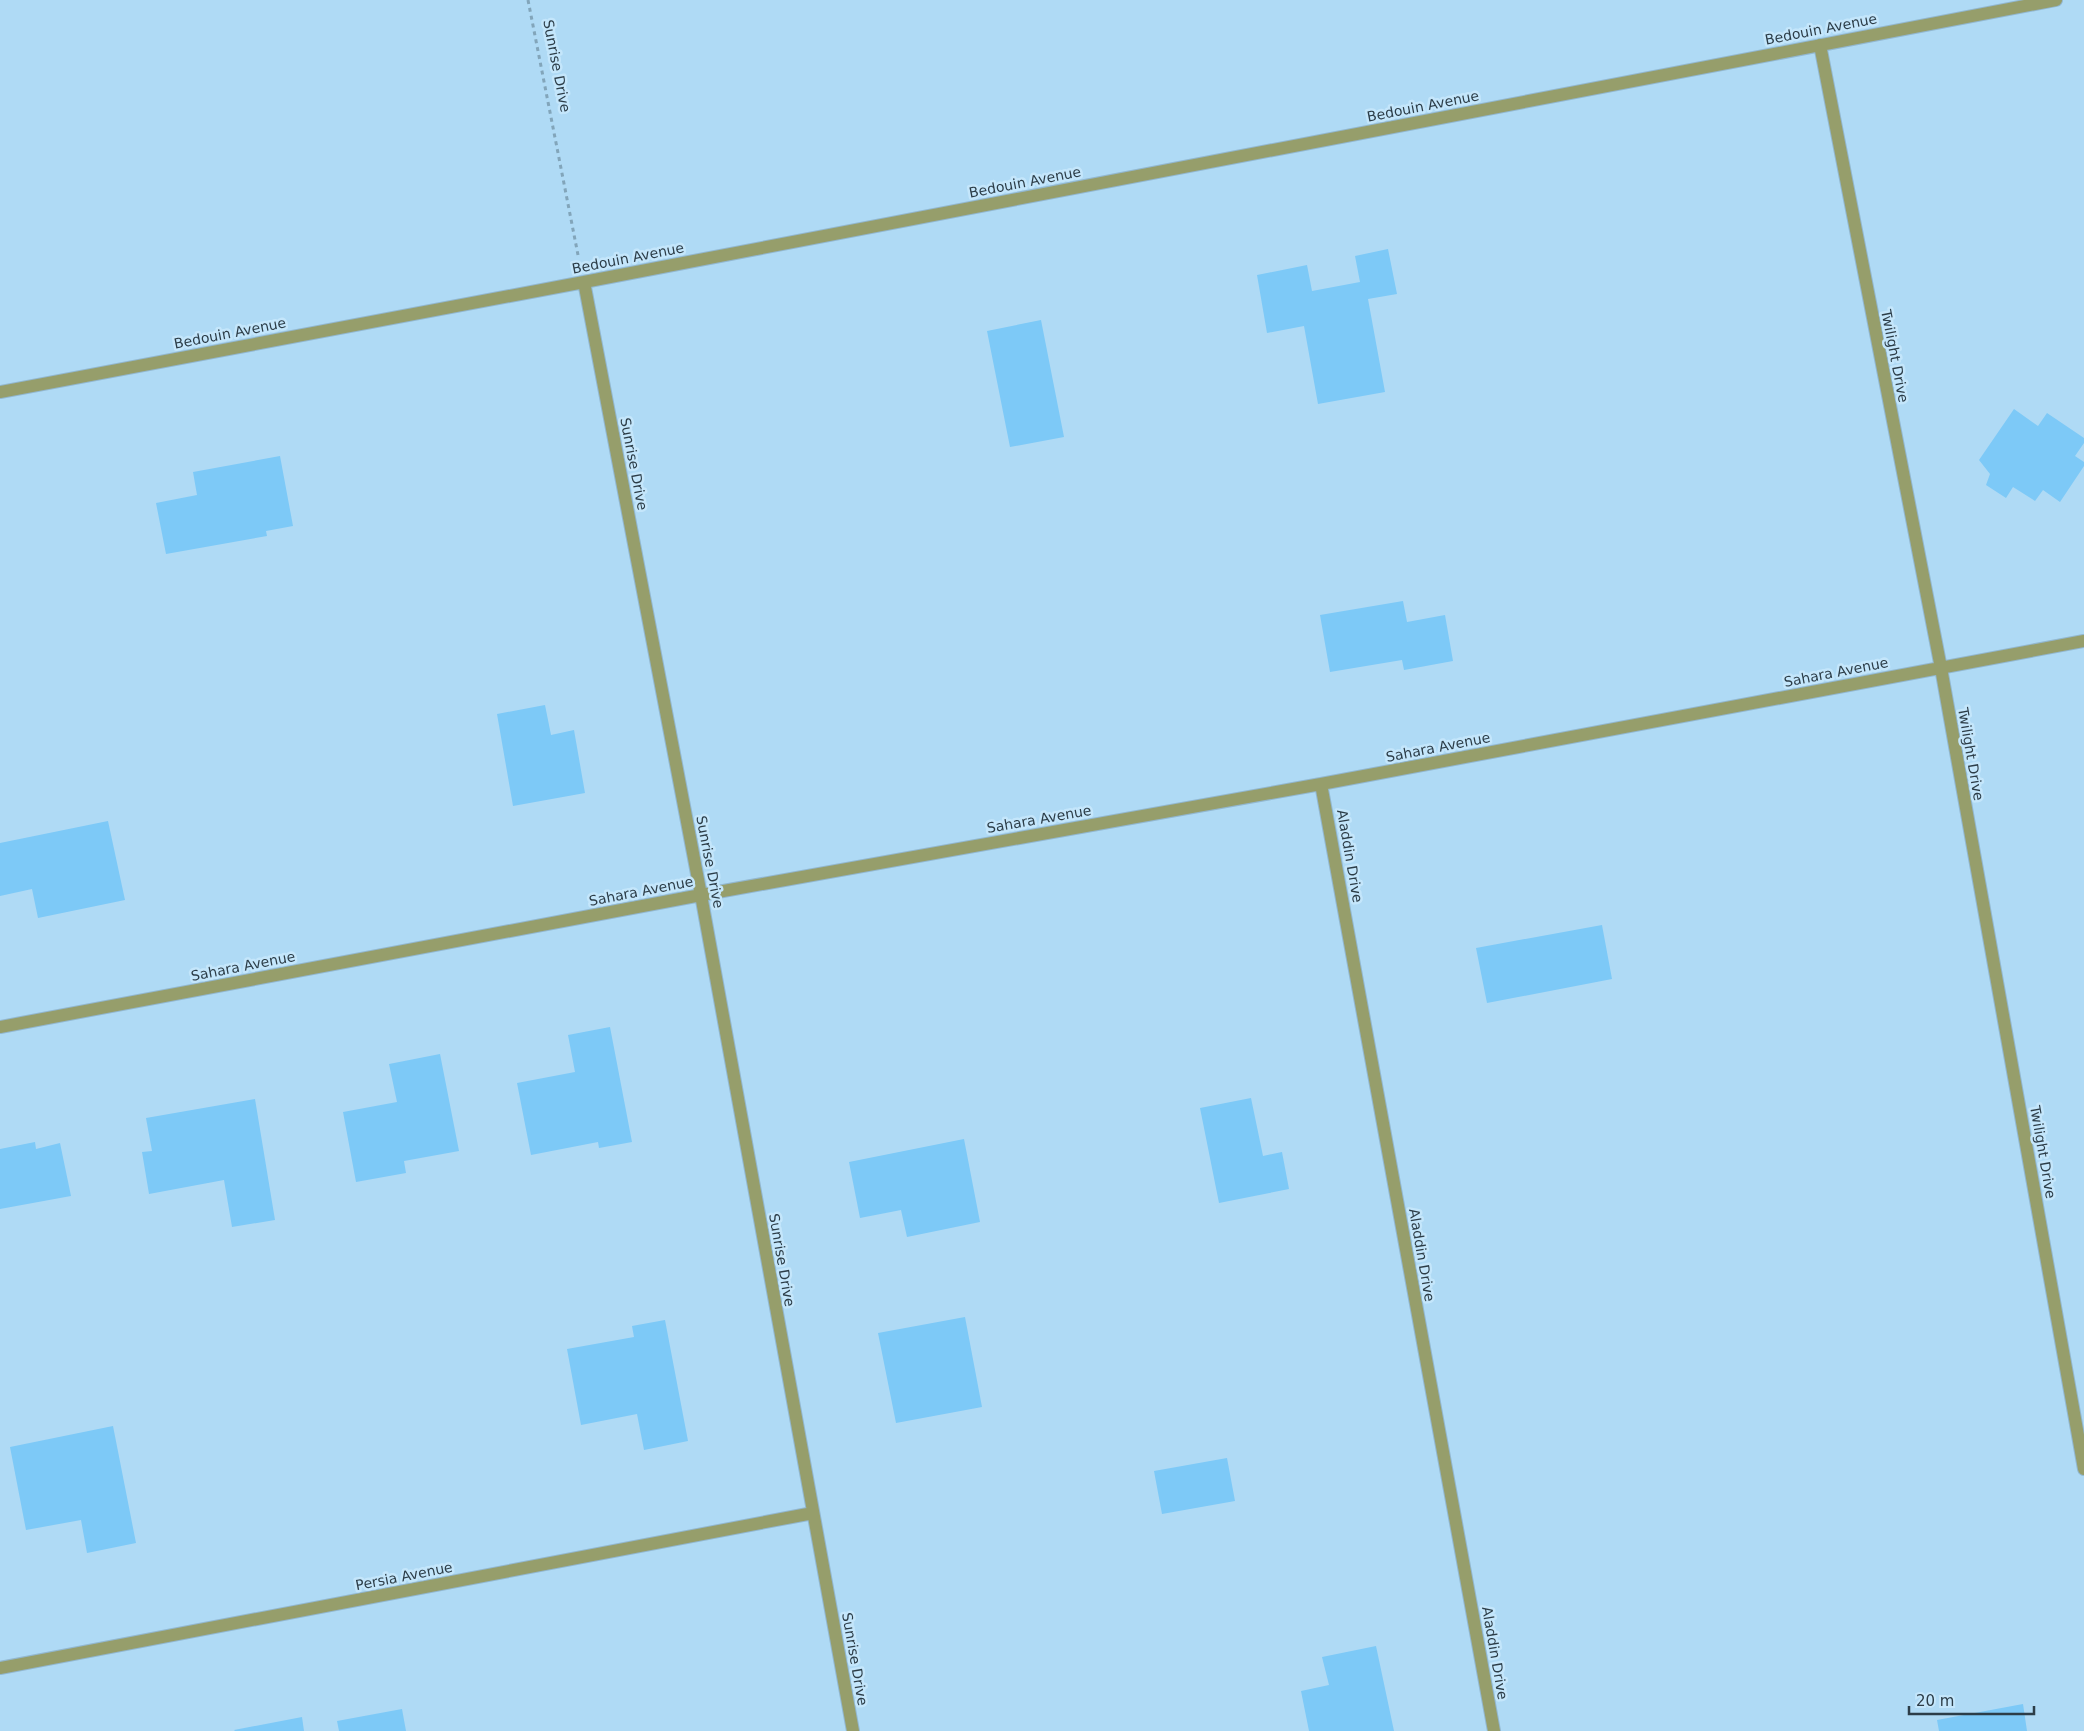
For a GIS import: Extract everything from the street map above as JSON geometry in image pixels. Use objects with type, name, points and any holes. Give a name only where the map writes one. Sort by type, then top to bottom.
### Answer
[{"type":"street","name":"Bedouin Avenue","points":[[0,392],[2056,0]]},
{"type":"street","name":"Twilight Drive","points":[[1820,45],[1941,668],[2084,1469]]},
{"type":"street","name":"Sunrise Drive","points":[[584,282],[702,894],[852,1731]]},
{"type":"street","name":"Sahara Avenue","points":[[0,1027],[702,894],[1321,784],[2084,641]]},
{"type":"street","name":"Aladdin Drive","points":[[1321,784],[1494,1731]]},
{"type":"street","name":"Persia Avenue","points":[[0,1668],[813,1513]]},
{"type":"path","name":"Sunrise Drive","points":[[528,0],[584,282]]},
{"type":"building","points":[[1388,249],[1397,294],[1368,299],[1385,392],[1318,404],[1304,326],[1267,333],[1257,275],[1307,265],[1312,291],[1360,282],[1355,256]]},
{"type":"building","points":[[1041,320],[1064,437],[1010,447],[987,331]]},
{"type":"building","points":[[2014,409],[2038,426],[2047,413],[2084,438],[2084,443],[2075,456],[2084,462],[2084,466],[2060,502],[2043,490],[2035,501],[2013,487],[2006,498],[1986,485],[1990,474],[1979,460]]},
{"type":"building","points":[[280,456],[293,526],[266,531],[267,536],[166,554],[156,503],[197,495],[193,472]]},
{"type":"building","points":[[1403,601],[1407,622],[1445,615],[1453,661],[1404,670],[1402,660],[1330,672],[1320,615]]},
{"type":"building","points":[[545,705],[551,735],[574,730],[585,793],[513,806],[497,714]]},
{"type":"building","points":[[108,821],[125,900],[38,918],[32,889],[0,896],[0,843]]},
{"type":"building","points":[[1602,925],[1612,979],[1487,1003],[1476,948]]},
{"type":"building","points":[[610,1027],[632,1142],[599,1148],[598,1142],[531,1155],[517,1083],[575,1072],[568,1035]]},
{"type":"building","points":[[440,1054],[459,1151],[404,1161],[406,1173],[356,1182],[343,1112],[397,1102],[389,1064]]},
{"type":"building","points":[[1251,1098],[1263,1156],[1282,1152],[1289,1189],[1219,1203],[1200,1108]]},
{"type":"building","points":[[255,1099],[275,1220],[232,1227],[224,1180],[149,1194],[142,1152],[152,1151],[146,1118]]},
{"type":"building","points":[[964,1139],[980,1222],[907,1237],[901,1210],[860,1218],[849,1162]]},
{"type":"building","points":[[35,1142],[36,1149],[60,1143],[71,1196],[0,1209],[0,1149]]},
{"type":"building","points":[[965,1317],[982,1407],[896,1423],[878,1333]]},
{"type":"building","points":[[665,1320],[688,1441],[644,1450],[637,1414],[581,1425],[567,1349],[634,1337],[632,1326]]},
{"type":"building","points":[[113,1426],[136,1543],[87,1553],[81,1520],[26,1530],[10,1447]]},
{"type":"building","points":[[1227,1458],[1235,1501],[1162,1514],[1154,1471]]},
{"type":"building","points":[[1376,1646],[1394,1731],[1309,1731],[1301,1691],[1329,1685],[1322,1657]]},
{"type":"building","points":[[2023,1704],[2027,1731],[1939,1731],[1937,1720]]},
{"type":"building","points":[[402,1709],[406,1731],[339,1731],[337,1721]]},
{"type":"building","points":[[302,1717],[304,1731],[234,1730]]}]
